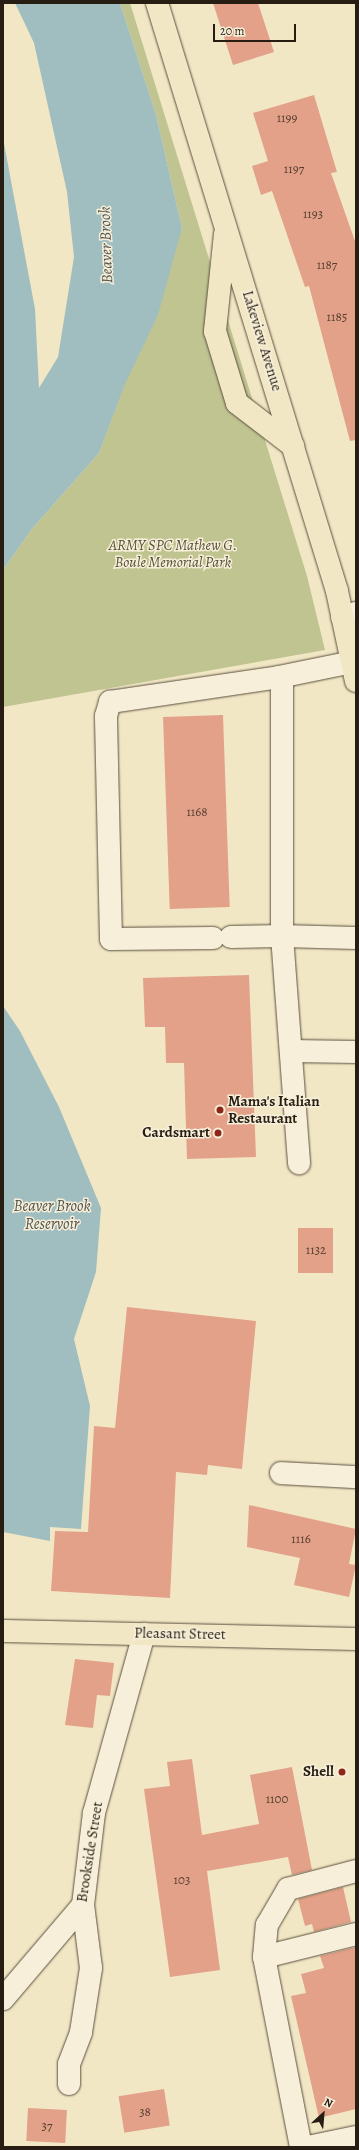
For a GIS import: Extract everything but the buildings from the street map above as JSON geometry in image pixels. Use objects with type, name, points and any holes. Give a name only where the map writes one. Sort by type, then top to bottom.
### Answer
[{"type":"main road","name":"Lakeview Avenue","points":[[157,3],[293,446],[349,615],[354,672]]},
{"type":"main road","points":[[226,225],[215,331],[236,403],[293,446]]},
{"type":"main road","name":"Pleasant Street","points":[[3,1631],[61,1634],[144,1634],[356,1639]]},
{"type":"lane","points":[[354,672],[279,677],[110,702],[106,716],[111,939],[282,936],[356,938]]},
{"type":"lane","points":[[279,677],[282,684],[282,936],[299,1163]]},
{"type":"lane","points":[[291,1051],[356,1052]]},
{"type":"lane","points":[[281,1473],[356,1477]]},
{"type":"lane","name":"Brookside Street","points":[[3,1999],[83,1905],[94,1813],[144,1634]]},
{"type":"lane","points":[[301,2147],[264,1957],[267,1925],[288,1889],[356,1871]]},
{"type":"lane","points":[[69,2084],[69,2064],[81,2032],[91,1968],[83,1905]]},
{"type":"lane","points":[[264,1957],[356,1934]]},
{"type":"lane","points":[[308,2147],[356,2137]]},
{"type":"green space","name":"ARMY SPC Mathew G. Boule Memorial Park","points":[[120,3],[130,3],[307,576],[325,650],[3,707],[3,570],[31,530],[99,453],[182,228],[156,115]]},
{"type":"water","name":"Beaver Brook","points":[[15,3],[120,3],[156,115],[182,228],[158,315],[125,384],[99,453],[31,530],[3,570],[3,138],[35,309],[39,388],[58,357],[74,257],[67,192],[34,43]]},
{"type":"water","name":"Beaver Brook Reservoir","points":[[3,1006],[20,1031],[59,1107],[101,1208],[96,1272],[74,1339],[90,1406],[81,1529],[50,1527],[50,1541],[3,1532]]},
{"type":"place","name":"Mama's Italian Restaurant","points":[[220,1110]]},
{"type":"place","name":"Cardsmart","points":[[218,1133]]},
{"type":"place","name":"Shell","points":[[342,1772]]}]
